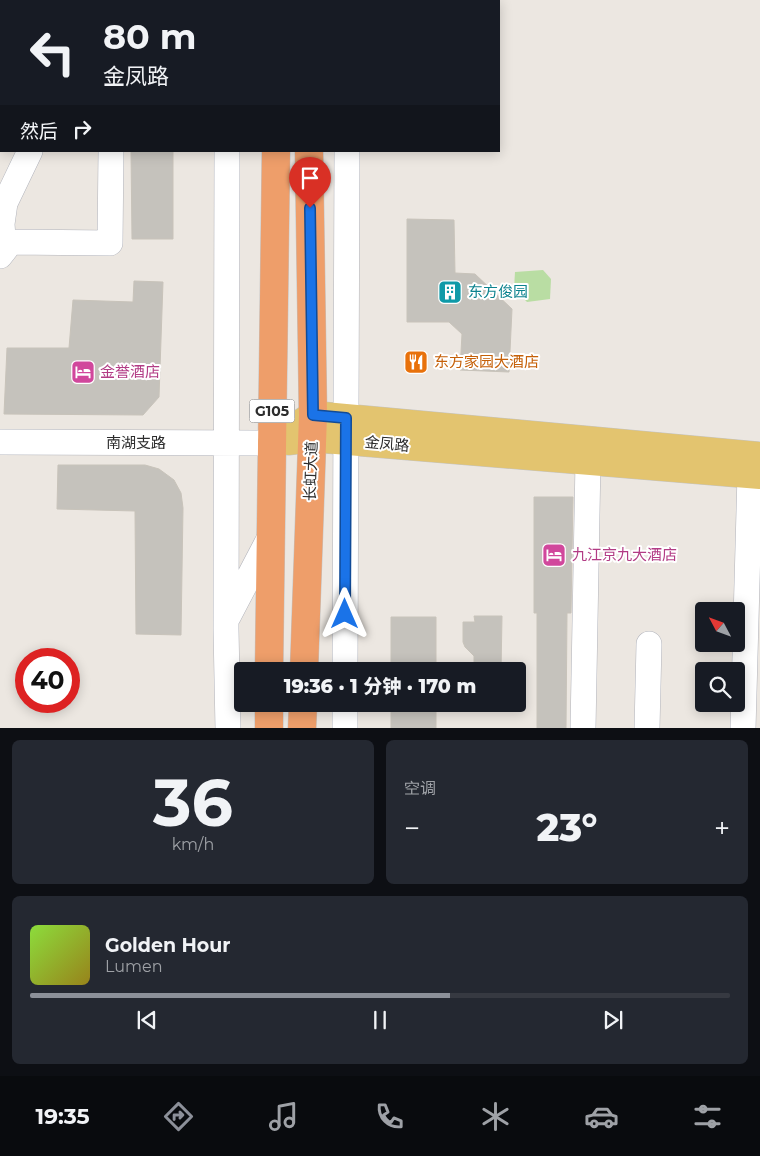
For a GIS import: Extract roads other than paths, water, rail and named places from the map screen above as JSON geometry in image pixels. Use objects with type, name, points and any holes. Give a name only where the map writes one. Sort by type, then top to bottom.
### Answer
[{"type":"highway","name":"G105","points":[[269,662],[276,152]]},
{"type":"highway","name":"长虹大道","points":[[304,662],[313,426],[309,152]]},
{"type":"highway","points":[[269,712],[270,728]]},
{"type":"highway","points":[[302,728],[303,712]]},
{"type":"main road","name":"金凤路","points":[[272,443],[313,426],[757,469]]},
{"type":"main road","name":"金凤路","points":[[346,429],[588,461],[757,469]]},
{"type":"street","points":[[2,253],[2,224],[5,203],[30,152]]},
{"type":"street","points":[[2,253],[11,242],[110,243],[111,152]]},
{"type":"street","points":[[227,152],[226,620],[228,728]]},
{"type":"street","points":[[345,662],[347,152]]},
{"type":"street","name":"南湖支路","points":[[0,442],[272,443]]},
{"type":"street","points":[[583,728],[588,461]]},
{"type":"street","points":[[743,728],[757,469]]},
{"type":"street","points":[[226,620],[270,535]]},
{"type":"street","points":[[647,728],[648,644]]},
{"type":"street","points":[[345,712],[345,728]]},
{"type":"place","name":"东方俊园","points":[[450,292]]},
{"type":"place","name":"东方家园大酒店","points":[[416,362]]},
{"type":"place","name":"金誉酒店","points":[[83,372]]},
{"type":"place","name":"九江京九大酒店","points":[[554,555]]}]
